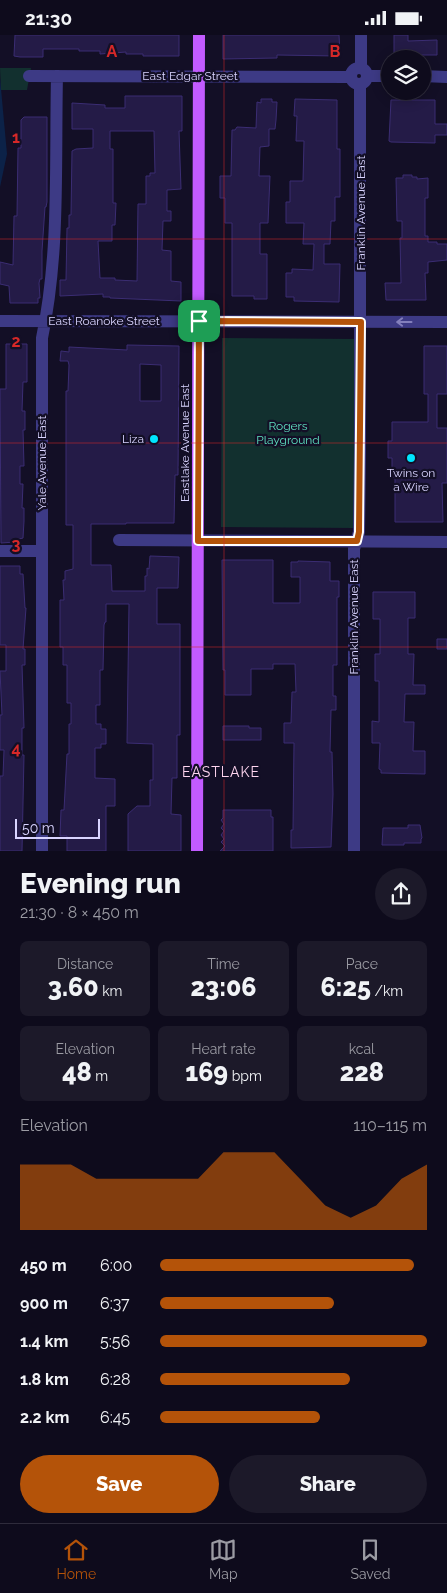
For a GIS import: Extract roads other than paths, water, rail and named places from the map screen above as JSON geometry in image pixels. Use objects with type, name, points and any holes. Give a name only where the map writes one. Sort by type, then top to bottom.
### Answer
[{"type":"main road","name":"Eastlake Avenue East","points":[[197,851],[199,35]]},
{"type":"street","name":"Franklin Avenue East","points":[[354,851],[354,549],[359,532],[361,35]]},
{"type":"street","name":"East Edgar Street","points":[[29,76],[381,76]]},
{"type":"street","name":"Yale Avenue East","points":[[42,851],[42,338],[49,306],[56,202],[57,76]]},
{"type":"street","points":[[431,76],[447,77]]},
{"type":"street","name":"East Roanoke Street","points":[[0,321],[447,323]]},
{"type":"street","points":[[119,540],[447,541]]},
{"type":"street","points":[[0,551],[42,551]]},
{"type":"water","points":[[0,78],[7,154],[0,187]]},
{"type":"place","name":"Liza","points":[[154,439]]},
{"type":"place","name":"Twins on a Wire","points":[[411,458]]},
{"type":"district","name":"EASTLAKE","points":[[221,772]]},
{"type":"park label","name":"Rogers Playground","points":[[288,433]]}]
